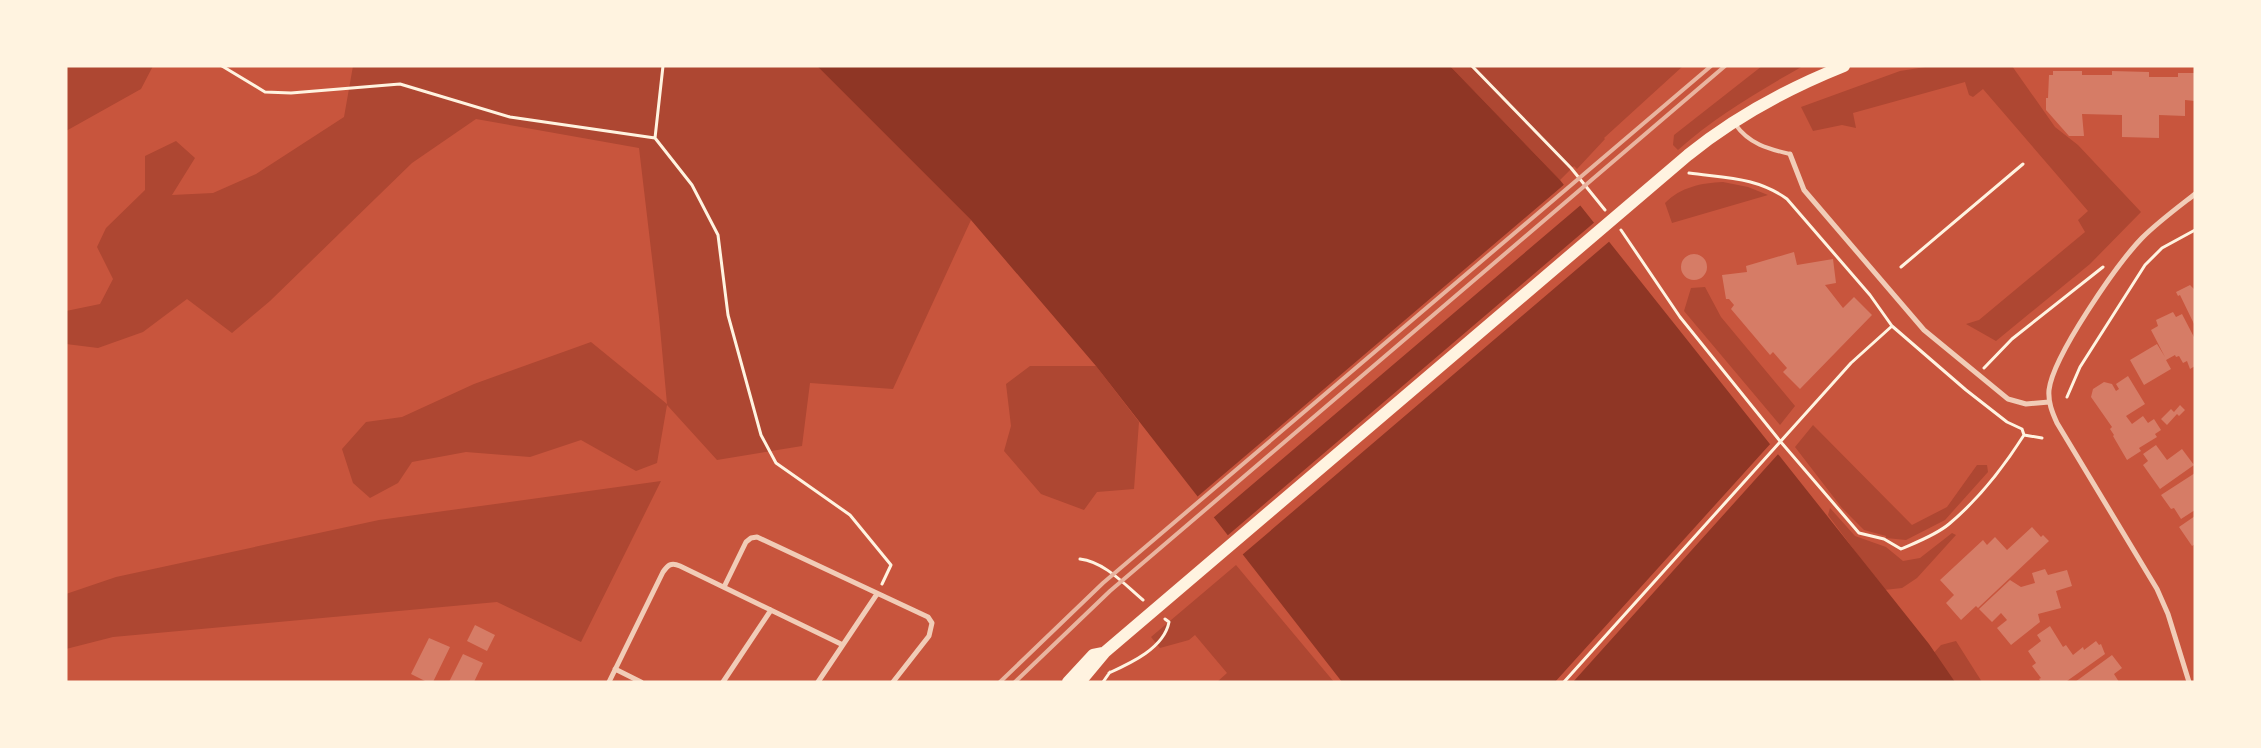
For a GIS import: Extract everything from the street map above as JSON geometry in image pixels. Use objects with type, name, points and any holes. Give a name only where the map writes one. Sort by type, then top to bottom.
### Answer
[{"type":"highway","points":[[1080,682],[1105,652],[1703,142],[1780,95],[1844,66]]},
{"type":"highway","points":[[1068,682],[1093,655],[1105,652]]},
{"type":"street","points":[[1790,154],[1804,190],[1924,330],[2008,399],[2026,404],[2049,402]]},
{"type":"street","points":[[2189,682],[2168,614],[2157,589],[2057,423],[2049,402],[2051,381],[2059,360],[2119,266],[2143,237],[2195,194]]},
{"type":"street","points":[[724,587],[746,542],[756,537],[928,618],[932,623],[929,636],[893,682]]},
{"type":"street","points":[[609,682],[663,572],[667,566],[672,564],[843,645]]},
{"type":"street","points":[[818,682],[877,594]]},
{"type":"street","points":[[723,682],[771,610]]},
{"type":"street","points":[[615,669],[641,682]]},
{"type":"lane","points":[[1734,122],[1747,138],[1753,142],[1768,149],[1790,154]]},
{"type":"path","points":[[222,66],[265,92],[291,93],[400,84],[510,117],[654,138],[692,185],[718,235],[728,315],[760,436],[776,463],[850,515],[891,565],[877,594]]},
{"type":"path","points":[[654,138],[663,66]]},
{"type":"path","points":[[1472,66],[1571,168],[1607,213]]},
{"type":"path","points":[[1901,267],[2023,164]]},
{"type":"path","points":[[1619,228],[1680,317],[1780,442],[1859,533],[1896,544],[1901,549],[1948,525],[1971,504],[2005,465],[2024,436],[2022,429],[2007,422],[1966,390],[1892,326],[1870,295],[1787,199],[1777,192],[1752,181],[1689,173]]},
{"type":"path","points":[[2067,397],[2080,367],[2145,265],[2162,248],[2195,230]]},
{"type":"path","points":[[1987,364],[2012,338],[2105,265]]},
{"type":"path","points":[[1564,682],[1851,362],[1892,326]]},
{"type":"path","points":[[2024,436],[2042,438]]},
{"type":"shaded area","points":[[66,66],[153,66],[141,89],[66,131]]},
{"type":"shaded area","points":[[353,66],[817,66],[971,220],[893,389],[810,383],[802,446],[717,460],[667,405],[657,463],[636,471],[581,440],[530,457],[466,452],[412,462],[398,483],[370,498],[353,483],[342,449],[366,422],[402,417],[474,384],[591,342],[667,404],[659,317],[639,148],[476,119],[412,163],[270,301],[232,333],[187,299],[143,332],[98,348],[66,344],[66,311],[100,304],[113,279],[97,247],[106,228],[145,190],[145,156],[176,141],[195,158],[172,195],[213,193],[256,174],[344,117]]},
{"type":"shaded area","points":[[817,66],[1450,66],[1560,180],[1929,644],[1955,682],[1342,682],[1096,366],[971,220]]},
{"type":"shaded area","points":[[1450,66],[1683,66],[1604,138],[1577,169],[1574,166],[1560,180]]},
{"type":"shaded area","points":[[1762,66],[1803,66],[1723,115],[1678,150],[1673,145],[1674,135]]},
{"type":"shaded area","points":[[1932,66],[2012,66],[2055,127],[2078,145],[2141,212],[2090,264],[1996,341],[1966,324],[1979,320],[2085,232],[2078,220],[2088,211],[1983,89],[1973,97],[1969,95],[1965,82],[1853,113],[1856,128],[1842,125],[1813,131],[1801,107],[1900,71]]},
{"type":"shaded area","points":[[1723,182],[1748,187],[1768,195],[1672,223],[1665,203],[1671,198],[1692,187],[1707,183]]},
{"type":"shaded area","points":[[1705,287],[1721,317],[1795,406],[1780,425],[1684,311],[1691,288]]},
{"type":"shaded area","points":[[1030,366],[1096,366],[1139,422],[1134,489],[1097,492],[1084,510],[1041,494],[1004,451],[1011,426],[1006,384]]},
{"type":"shaded area","points":[[1813,425],[1912,525],[1947,507],[1977,465],[1987,465],[1988,472],[1945,520],[1906,540],[1886,538],[1886,536],[1864,530],[1842,508],[1795,447]]},
{"type":"shaded area","points":[[661,481],[581,642],[497,602],[113,637],[66,649],[66,594],[116,577],[379,520]]},
{"type":"shaded area","points":[[1830,508],[1855,536],[1886,547],[1903,561],[1920,558],[1952,533],[1956,535],[1917,578],[1902,588],[1884,590],[1828,515]]},
{"type":"shaded area","points":[[1236,565],[1334,682],[1217,682],[1227,673],[1195,635],[1189,640],[1160,648],[1151,637]]},
{"type":"shaded area","points":[[1956,641],[1982,682],[1948,682],[1930,657],[1941,645]]},
{"type":"pier","points":[[1566,183],[1582,204],[1213,518],[1197,497]]},
{"type":"pier","points":[[1596,221],[1611,240],[1242,555],[1227,536]]},
{"type":"pier","points":[[1772,442],[1780,452],[1573,682],[1555,682]]},
{"type":"building","points":[[2053,71],[2082,71],[2082,75],[2112,75],[2112,71],[2149,72],[2149,77],[2178,77],[2178,73],[2195,73],[2195,101],[2185,100],[2185,116],[2159,115],[2159,138],[2122,137],[2122,115],[2082,114],[2084,136],[2069,136],[2046,110],[2049,75],[2053,75]]},
{"type":"building","points":[[1794,252],[1797,265],[1833,259],[1836,283],[1825,285],[1843,308],[1854,297],[1872,315],[1800,389],[1783,372],[1787,368],[1773,352],[1770,355],[1731,309],[1734,305],[1729,299],[1726,299],[1722,275],[1747,272],[1746,266]]},
{"type":"building","points":[[1694,254],[1703,258],[1707,267],[1703,276],[1694,280],[1685,276],[1681,267],[1685,258]]},
{"type":"building","points":[[2190,285],[2195,290],[2195,326],[2180,295],[2178,296],[2176,292]]},
{"type":"building","points":[[2173,312],[2176,317],[2182,314],[2195,339],[2195,366],[2190,369],[2187,361],[2183,363],[2179,356],[2176,357],[2175,355],[2166,360],[2171,369],[2144,385],[2130,360],[2157,344],[2165,357],[2151,330],[2158,326],[2156,320]]},
{"type":"building","points":[[2128,376],[2145,404],[2126,416],[2132,424],[2143,416],[2148,423],[2154,419],[2161,430],[2155,434],[2157,437],[2139,448],[2141,451],[2127,460],[2113,436],[2110,429],[2112,427],[2091,397],[2093,389],[2104,382],[2112,384],[2116,391],[2119,389],[2116,384]]},
{"type":"building","points":[[2180,405],[2185,410],[2179,416],[2177,414],[2167,425],[2161,419],[2171,409],[2174,412]]},
{"type":"building","points":[[2156,445],[2167,460],[2182,449],[2194,465],[2160,489],[2143,465],[2148,461],[2143,454]]},
{"type":"building","points":[[2195,473],[2195,510],[2181,519],[2174,508],[2171,509],[2161,495]]},
{"type":"building","points":[[2195,516],[2195,544],[2192,546],[2179,527]]},
{"type":"building","points":[[2032,527],[2041,537],[2043,535],[2049,541],[1978,608],[1976,606],[1961,620],[1946,603],[1954,595],[1940,580],[1983,540],[1987,545],[1995,537],[2007,550]]},
{"type":"building","points":[[2045,569],[2048,575],[2067,570],[2072,586],[2056,591],[2061,608],[2038,614],[2040,622],[2011,645],[1997,628],[2007,620],[2001,613],[1992,622],[1979,609],[2010,580],[2021,587],[2035,583],[2032,573]]},
{"type":"building","points":[[475,625],[495,635],[487,651],[467,641]]},
{"type":"building","points":[[2050,626],[2063,647],[2066,645],[2073,655],[2083,647],[2084,650],[2096,641],[2099,645],[2101,644],[2105,654],[2067,681],[2041,682],[2039,679],[2041,678],[2032,666],[2036,663],[2028,651],[2041,641],[2037,635]]},
{"type":"building","points":[[429,638],[450,647],[433,682],[427,682],[411,674]]},
{"type":"building","points":[[463,654],[483,663],[474,682],[449,682]]},
{"type":"building","points":[[2112,655],[2122,668],[2114,674],[2119,682],[2075,682]]},
{"type":"railway","points":[[1000,682],[1103,583],[1711,66]]},
{"type":"railway","points":[[1015,682],[1110,591],[1725,66]]}]
